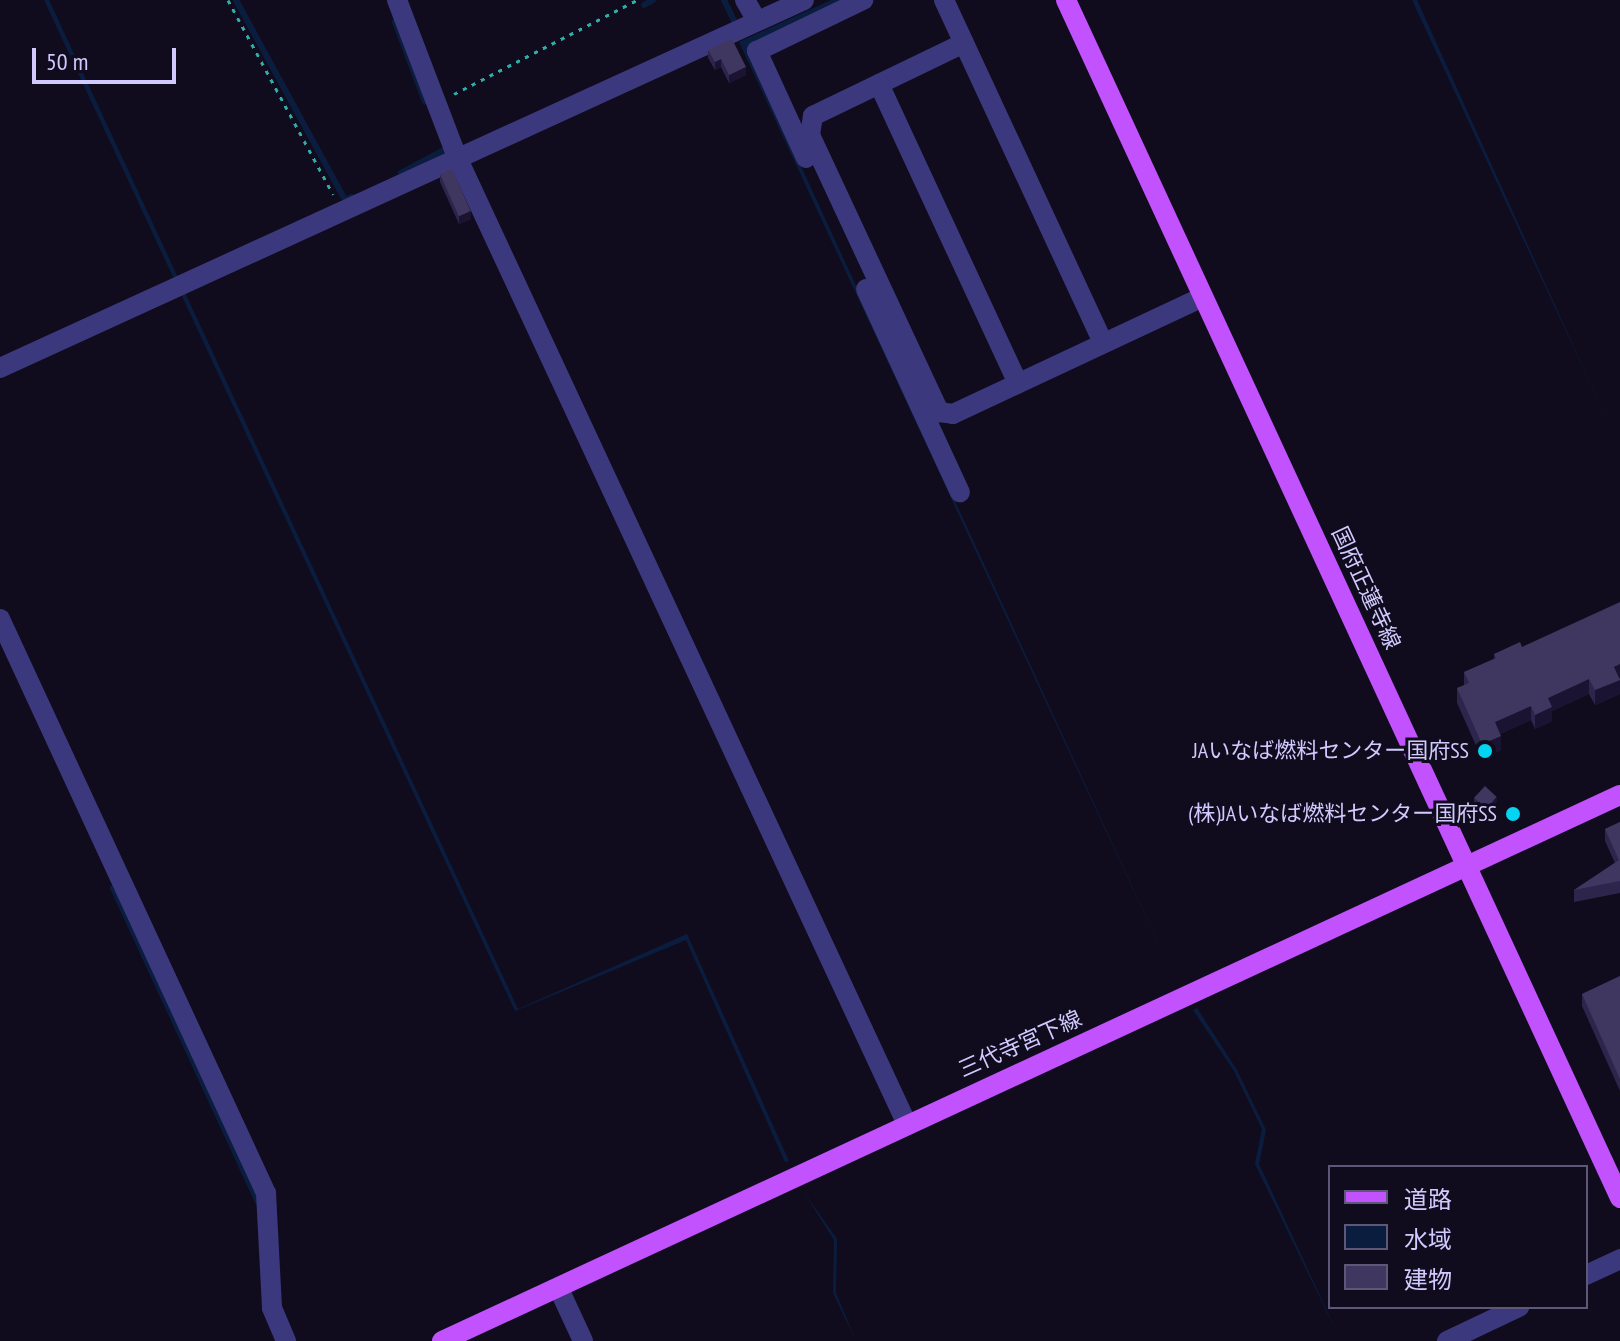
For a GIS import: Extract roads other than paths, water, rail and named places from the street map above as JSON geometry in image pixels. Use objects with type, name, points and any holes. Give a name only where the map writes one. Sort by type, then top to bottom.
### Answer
[{"type":"main road","name":"国府正蓮寺線","points":[[1066,0],[1470,866],[1620,1198]]},
{"type":"main road","name":"三代寺宮下線","points":[[442,1341],[559,1289],[906,1122],[1620,795]]},
{"type":"street","points":[[397,0],[457,157],[906,1122]]},
{"type":"street","points":[[745,0],[757,21]]},
{"type":"street","points":[[0,368],[804,0]]},
{"type":"street","points":[[863,0],[757,51],[960,492]]},
{"type":"street","points":[[944,0],[1103,343]]},
{"type":"street","points":[[964,43],[813,116],[810,135],[939,412],[953,414],[1203,297]]},
{"type":"street","points":[[879,84],[1018,383]]},
{"type":"street","points":[[0,619],[266,1193],[272,1308],[286,1341]]},
{"type":"street","points":[[1588,1274],[1620,1259]]},
{"type":"street","points":[[559,1289],[583,1341]]},
{"type":"street","points":[[1447,1341],[1515,1309]]},
{"type":"water","points":[[44,0],[49,0],[518,1009],[687,934],[789,1161],[785,1162],[686,940],[515,1011]]},
{"type":"water","points":[[831,0],[844,0],[748,51],[1178,986],[739,42]]},
{"type":"water","points":[[1412,0],[1417,0],[1620,449],[1577,355]]},
{"type":"water","points":[[1197,1008],[1237,1070],[1266,1130],[1259,1164],[1341,1341],[1255,1164],[1262,1129],[1234,1071],[1193,1010]]},
{"type":"water","points":[[803,1191],[837,1239],[836,1293],[856,1341],[833,1293],[834,1240]]},
{"type":"waterway","points":[[236,0],[345,200],[351,197]]},
{"type":"waterway","points":[[644,5],[653,0]]},
{"type":"waterway","points":[[724,0],[735,23]]},
{"type":"waterway","points":[[395,22],[425,102]]},
{"type":"waterway","points":[[401,173],[446,149]]},
{"type":"waterway","points":[[113,888],[259,1204]]},
{"type":"place","name":"JAいなば燃料センター国府SS","points":[[1485,751]]},
{"type":"place","name":"(株)JAいなば燃料センター国府SS","points":[[1513,814]]}]
